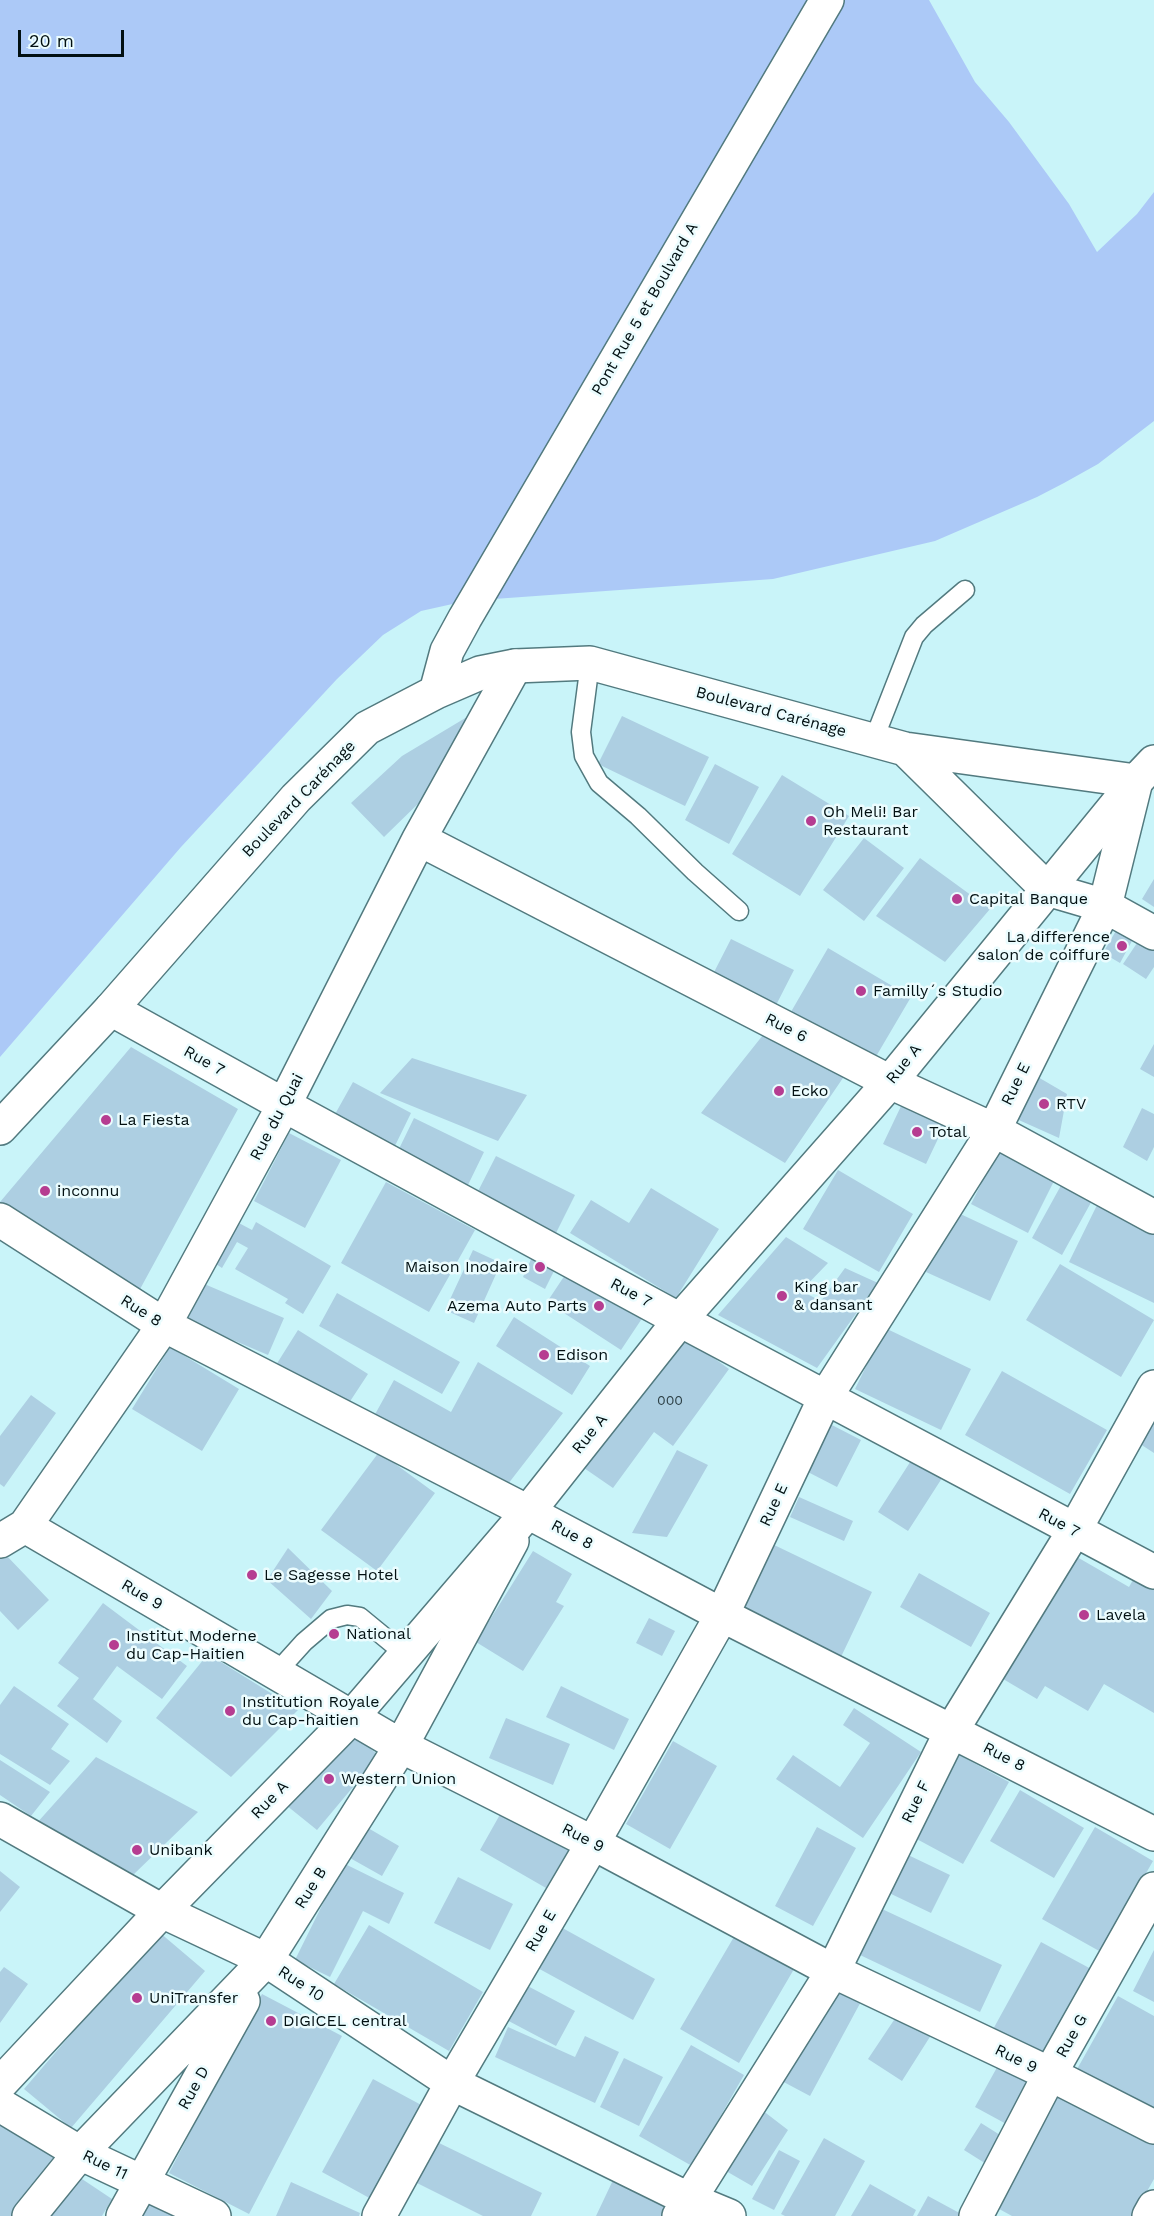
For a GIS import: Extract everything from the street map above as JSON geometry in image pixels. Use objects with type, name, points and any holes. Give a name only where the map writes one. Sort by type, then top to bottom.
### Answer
[{"type":"street","name":"Pont Rue 5 et Boulvard A","points":[[436,692],[447,651],[465,618],[827,0]]},
{"type":"street","name":"Boulevard Carénage","points":[[0,1128],[111,1009],[296,798],[367,728],[436,692],[480,673],[515,666],[590,663],[889,744],[1145,771]]},
{"type":"street","name":"Rue du Quai","points":[[12,1534],[164,1325],[284,1106],[419,839],[515,666]]},
{"type":"street","name":"Boulevard Carénage","points":[[889,744],[1047,889]]},
{"type":"street","name":"Rue A","points":[[0,2084],[162,1911],[352,1717],[528,1512],[680,1320],[890,1082],[1145,771]]},
{"type":"street","name":"Rue E","points":[[379,2216],[452,2083],[593,1843],[722,1615],[825,1398],[994,1130],[1105,906],[1145,771]]},
{"type":"street","name":"Rue 6","points":[[419,839],[890,1082],[994,1130],[1154,1216]]},
{"type":"street","points":[[1047,889],[1105,906],[1154,933]]},
{"type":"street","name":"Rue 7","points":[[111,1009],[284,1106],[680,1320],[1154,1572]]},
{"type":"street","name":"Rue 8","points":[[0,1220],[164,1325],[528,1512],[722,1615],[1154,1834]]},
{"type":"street","name":"Rue F","points":[[684,2207],[833,1971],[951,1730],[1074,1531],[1154,1387]]},
{"type":"street","name":"Rue B","points":[[29,2216],[80,2152],[266,1960],[401,1746],[528,1512]]},
{"type":"street","name":"Rue 9","points":[[12,1534],[276,1673],[401,1746],[593,1843],[833,1971],[1050,2074],[1154,2127]]},
{"type":"street","name":"Rue 10","points":[[0,1819],[162,1911],[266,1960],[452,2083],[684,2207],[729,2216]]},
{"type":"street","name":"Rue G","points":[[976,2216],[1050,2074],[1154,1889]]},
{"type":"street","name":"Rue D","points":[[123,2216],[266,1960]]},
{"type":"street","name":"Rue 11","points":[[0,2105],[80,2152],[214,2216]]},
{"type":"street","points":[[1149,2216],[1154,2207]]},
{"type":"lane","points":[[889,744],[914,637],[924,625],[964,590]]},
{"type":"lane","points":[[590,663],[581,732],[584,756],[599,783],[739,910]]},
{"type":"lane","points":[[276,1673],[304,1642],[331,1619],[347,1615],[360,1617],[405,1654]]},
{"type":"water","points":[[0,0],[929,0],[975,82],[1009,122],[1069,204],[1097,252],[1137,214],[1154,192],[1154,421],[1098,464],[1064,483],[935,541],[773,579],[466,601],[421,611],[383,635],[337,679],[181,847],[0,1057]]},
{"type":"building","points":[[477,711],[424,798],[384,837],[351,803],[402,756]]},
{"type":"building","points":[[622,716],[709,757],[685,806],[598,764]]},
{"type":"building","points":[[715,764],[759,787],[729,844],[685,820]]},
{"type":"building","points":[[782,775],[849,816],[800,896],[732,854]]},
{"type":"building","points":[[864,838],[904,868],[864,921],[823,890]]},
{"type":"building","points":[[920,858],[990,909],[945,962],[876,916]]},
{"type":"building","points":[[1154,879],[1154,907],[1142,899]]},
{"type":"building","points":[[1117,929],[1133,939],[1120,963],[1103,953]]},
{"type":"building","points":[[731,939],[794,970],[773,1011],[710,980]]},
{"type":"building","points":[[1139,940],[1154,950],[1154,967],[1146,979],[1123,964]]},
{"type":"building","points":[[828,948],[911,997],[871,1065],[788,1017]]},
{"type":"building","points":[[763,1035],[845,1075],[785,1163],[701,1113]]},
{"type":"building","points":[[1154,1044],[1154,1077],[1140,1069]]},
{"type":"building","points":[[131,1047],[238,1109],[139,1291],[0,1212],[0,1202]]},
{"type":"building","points":[[412,1058],[527,1095],[498,1141],[380,1093]]},
{"type":"building","points":[[1031,1073],[1067,1094],[1059,1138],[1012,1117]]},
{"type":"building","points":[[353,1082],[411,1113],[391,1154],[329,1125]]},
{"type":"building","points":[[903,1102],[946,1122],[926,1164],[883,1144]]},
{"type":"building","points":[[1142,1108],[1154,1114],[1154,1147],[1147,1161],[1123,1147]]},
{"type":"building","points":[[414,1118],[484,1152],[467,1187],[397,1153]]},
{"type":"building","points":[[289,1133],[341,1160],[305,1228],[254,1201]]},
{"type":"building","points":[[999,1148],[1056,1177],[1028,1233],[971,1204]]},
{"type":"building","points":[[496,1156],[575,1195],[553,1239],[474,1199]]},
{"type":"building","points":[[838,1170],[913,1214],[879,1272],[803,1229]]},
{"type":"building","points":[[1064,1180],[1094,1197],[1062,1255],[1032,1238]]},
{"type":"building","points":[[386,1182],[475,1230],[429,1312],[341,1263]]},
{"type":"building","points":[[651,1188],[719,1229],[676,1298],[570,1233],[591,1200],[629,1223]]},
{"type":"building","points":[[1099,1201],[1154,1228],[1154,1303],[1069,1262]]},
{"type":"building","points":[[954,1211],[1018,1241],[990,1301],[926,1272]]},
{"type":"building","points":[[237,1222],[252,1230],[256,1222],[331,1266],[303,1314],[285,1303],[288,1299],[235,1269],[248,1248],[237,1242],[222,1268],[213,1262]]},
{"type":"building","points":[[786,1237],[828,1263],[801,1291],[821,1301],[845,1268],[878,1283],[817,1368],[718,1315]]},
{"type":"building","points":[[473,1250],[501,1263],[474,1323],[445,1310]]},
{"type":"building","points":[[533,1255],[557,1265],[545,1289],[523,1277]]},
{"type":"building","points":[[1060,1264],[1154,1320],[1121,1377],[1026,1320]]},
{"type":"building","points":[[569,1269],[643,1317],[621,1350],[547,1302]]},
{"type":"building","points":[[202,1283],[284,1318],[268,1355],[186,1320]]},
{"type":"building","points":[[337,1293],[460,1362],[442,1394],[319,1326]]},
{"type":"building","points":[[514,1317],[590,1366],[572,1395],[496,1346]]},
{"type":"building","points":[[885,1328],[971,1369],[941,1430],[855,1389]]},
{"type":"building","points":[[298,1330],[368,1374],[345,1409],[276,1365]]},
{"type":"building","points":[[682,1335],[729,1369],[673,1446],[654,1432],[613,1488],[584,1468]]},
{"type":"building","points":[[170,1347],[239,1389],[202,1451],[132,1409]]},
{"type":"building","points":[[478,1362],[563,1413],[508,1484],[373,1418],[394,1380],[451,1412]]},
{"type":"building","points":[[1002,1371],[1107,1430],[1070,1494],[965,1435]]},
{"type":"building","points":[[31,1395],[56,1413],[4,1487],[0,1484],[0,1436]]},
{"type":"building","points":[[1154,1416],[1154,1453],[1137,1442]]},
{"type":"building","points":[[828,1423],[861,1440],[837,1487],[804,1470]]},
{"type":"building","points":[[677,1450],[708,1465],[667,1537],[632,1533]]},
{"type":"building","points":[[379,1452],[435,1493],[377,1571],[321,1530]]},
{"type":"building","points":[[914,1456],[944,1475],[908,1531],[878,1512]]},
{"type":"building","points":[[799,1497],[853,1521],[844,1541],[790,1517]]},
{"type":"building","points":[[770,1543],[872,1592],[840,1659],[738,1611]]},
{"type":"building","points":[[288,1548],[332,1591],[311,1619],[267,1580]]},
{"type":"building","points":[[533,1551],[572,1574],[556,1602],[564,1606],[523,1671],[476,1642]]},
{"type":"building","points":[[1070,1553],[1129,1587],[1138,1571],[1154,1581],[1154,1713],[1104,1684],[1088,1711],[1045,1686],[1037,1699],[998,1676]]},
{"type":"building","points":[[5,1554],[49,1600],[18,1630],[0,1611],[0,1559]]},
{"type":"building","points":[[919,1573],[990,1613],[971,1647],[900,1607]]},
{"type":"building","points":[[103,1603],[187,1666],[162,1699],[117,1666],[93,1699],[122,1721],[107,1743],[57,1706],[79,1678],[58,1663]]},
{"type":"building","points":[[649,1618],[675,1631],[662,1656],[636,1643]]},
{"type":"building","points":[[208,1654],[298,1710],[231,1777],[156,1718]]},
{"type":"building","points":[[14,1686],[69,1724],[51,1749],[70,1761],[50,1785],[0,1754],[0,1705]]},
{"type":"building","points":[[561,1686],[629,1719],[614,1750],[546,1717]]},
{"type":"building","points":[[854,1708],[921,1752],[863,1838],[776,1779],[793,1755],[840,1787],[870,1743],[843,1725]]},
{"type":"building","points":[[506,1718],[570,1744],[553,1785],[489,1758]]},
{"type":"building","points":[[344,1726],[379,1756],[317,1830],[281,1801]]},
{"type":"building","points":[[673,1741],[717,1766],[670,1849],[626,1824]]},
{"type":"building","points":[[959,1755],[1009,1782],[963,1864],[913,1837]]},
{"type":"building","points":[[96,1757],[198,1812],[132,1876],[36,1824]]},
{"type":"building","points":[[0,1760],[50,1792],[31,1816],[0,1795]]},
{"type":"building","points":[[1020,1790],[1084,1828],[1054,1878],[990,1841]]},
{"type":"building","points":[[502,1811],[569,1849],[546,1888],[480,1850]]},
{"type":"building","points":[[817,1827],[856,1848],[813,1926],[775,1906]]},
{"type":"building","points":[[1095,1827],[1153,1861],[1101,1952],[1042,1919]]},
{"type":"building","points":[[368,1828],[399,1846],[382,1876],[350,1858]]},
{"type":"building","points":[[906,1854],[950,1875],[931,1913],[887,1892]]},
{"type":"building","points":[[343,1863],[404,1893],[389,1924],[363,1911],[330,1977],[295,1960]]},
{"type":"building","points":[[0,1871],[20,1887],[0,1912]]},
{"type":"building","points":[[458,1877],[513,1904],[490,1950],[434,1923]]},
{"type":"building","points":[[882,1909],[1002,1965],[980,2012],[860,1955]]},
{"type":"building","points":[[369,1925],[483,1992],[449,2051],[334,1984]]},
{"type":"building","points":[[557,1925],[655,1979],[633,2020],[534,1966]]},
{"type":"building","points":[[738,1930],[797,1964],[739,2063],[680,2029]]},
{"type":"building","points":[[159,1932],[205,1971],[71,2128],[24,2089]]},
{"type":"building","points":[[1041,1942],[1093,1970],[1044,2061],[991,2033]]},
{"type":"building","points":[[1154,1950],[1154,2002],[1133,1991]]},
{"type":"building","points":[[4,1967],[28,1984],[0,2023],[0,1972]]},
{"type":"building","points":[[831,1979],[864,1996],[810,2096],[778,2079]]},
{"type":"building","points":[[522,1983],[575,2011],[556,2046],[503,2018]]},
{"type":"building","points":[[262,1994],[342,2036],[249,2214],[169,2173]]},
{"type":"building","points":[[1118,1996],[1154,2016],[1154,2115],[1076,2071]]},
{"type":"building","points":[[900,2011],[933,2032],[902,2081],[868,2059]]},
{"type":"building","points":[[508,2027],[575,2057],[585,2036],[619,2052],[595,2103],[495,2057]]},
{"type":"building","points":[[691,2045],[744,2075],[692,2166],[639,2136]]},
{"type":"building","points":[[624,2058],[663,2077],[639,2126],[600,2107]]},
{"type":"building","points":[[1000,2062],[1035,2081],[1010,2126],[975,2107]]},
{"type":"building","points":[[373,2079],[425,2107],[373,2200],[322,2172]]},
{"type":"building","points":[[1055,2088],[1154,2143],[1154,2179],[1133,2216],[1012,2216],[990,2204]]},
{"type":"building","points":[[762,2110],[788,2130],[752,2186],[726,2171]]},
{"type":"building","points":[[0,2118],[61,2156],[12,2216],[0,2216]]},
{"type":"building","points":[[981,2123],[1008,2140],[991,2167],[964,2150]]},
{"type":"building","points":[[824,2138],[865,2161],[835,2216],[785,2216],[781,2214]]},
{"type":"building","points":[[437,2142],[542,2193],[531,2216],[483,2216],[417,2183]]},
{"type":"building","points":[[779,2150],[800,2161],[774,2210],[752,2199]]},
{"type":"building","points":[[79,2177],[112,2199],[102,2216],[47,2216]]},
{"type":"building","points":[[614,2178],[667,2203],[661,2216],[596,2216]]},
{"type":"building","points":[[291,2182],[360,2213],[359,2216],[276,2216]]},
{"type":"building","points":[[870,2184],[916,2210],[913,2216],[851,2216]]},
{"type":"building","points":[[144,2193],[185,2216],[131,2216]]},
{"type":"building","points":[[928,2196],[965,2216],[917,2216]]},
{"type":"place","name":"Oh Meli! Bar Restaurant","points":[[811,821]]},
{"type":"place","name":"Capital Banque","points":[[957,899]]},
{"type":"place","name":"La difference salon de coiffure","points":[[1122,946]]},
{"type":"place","name":"Familly´s Studio","points":[[861,991]]},
{"type":"place","name":"Ecko","points":[[779,1091]]},
{"type":"place","name":"RTV","points":[[1044,1104]]},
{"type":"place","name":"La Fiesta","points":[[106,1120]]},
{"type":"place","name":"Total","points":[[917,1132]]},
{"type":"place","name":"inconnu","points":[[45,1191]]},
{"type":"place","name":"Maison Inodaire","points":[[540,1267]]},
{"type":"place","name":"King bar & dansant","points":[[782,1296]]},
{"type":"place","name":"Azema Auto Parts","points":[[599,1306]]},
{"type":"place","name":"Edison","points":[[544,1355]]},
{"type":"place","name":"Le Sagesse Hotel","points":[[252,1575]]},
{"type":"place","name":"Lavela","points":[[1084,1615]]},
{"type":"place","name":"National","points":[[334,1634]]},
{"type":"place","name":"Institut Moderne du Cap-Haitien","points":[[114,1645]]},
{"type":"place","name":"Institution Royale du Cap-haitien","points":[[230,1711]]},
{"type":"place","name":"Western Union","points":[[329,1779]]},
{"type":"place","name":"Unibank","points":[[137,1850]]},
{"type":"place","name":"UniTransfer","points":[[137,1998]]},
{"type":"place","name":"DIGICEL central","points":[[271,2021]]}]
